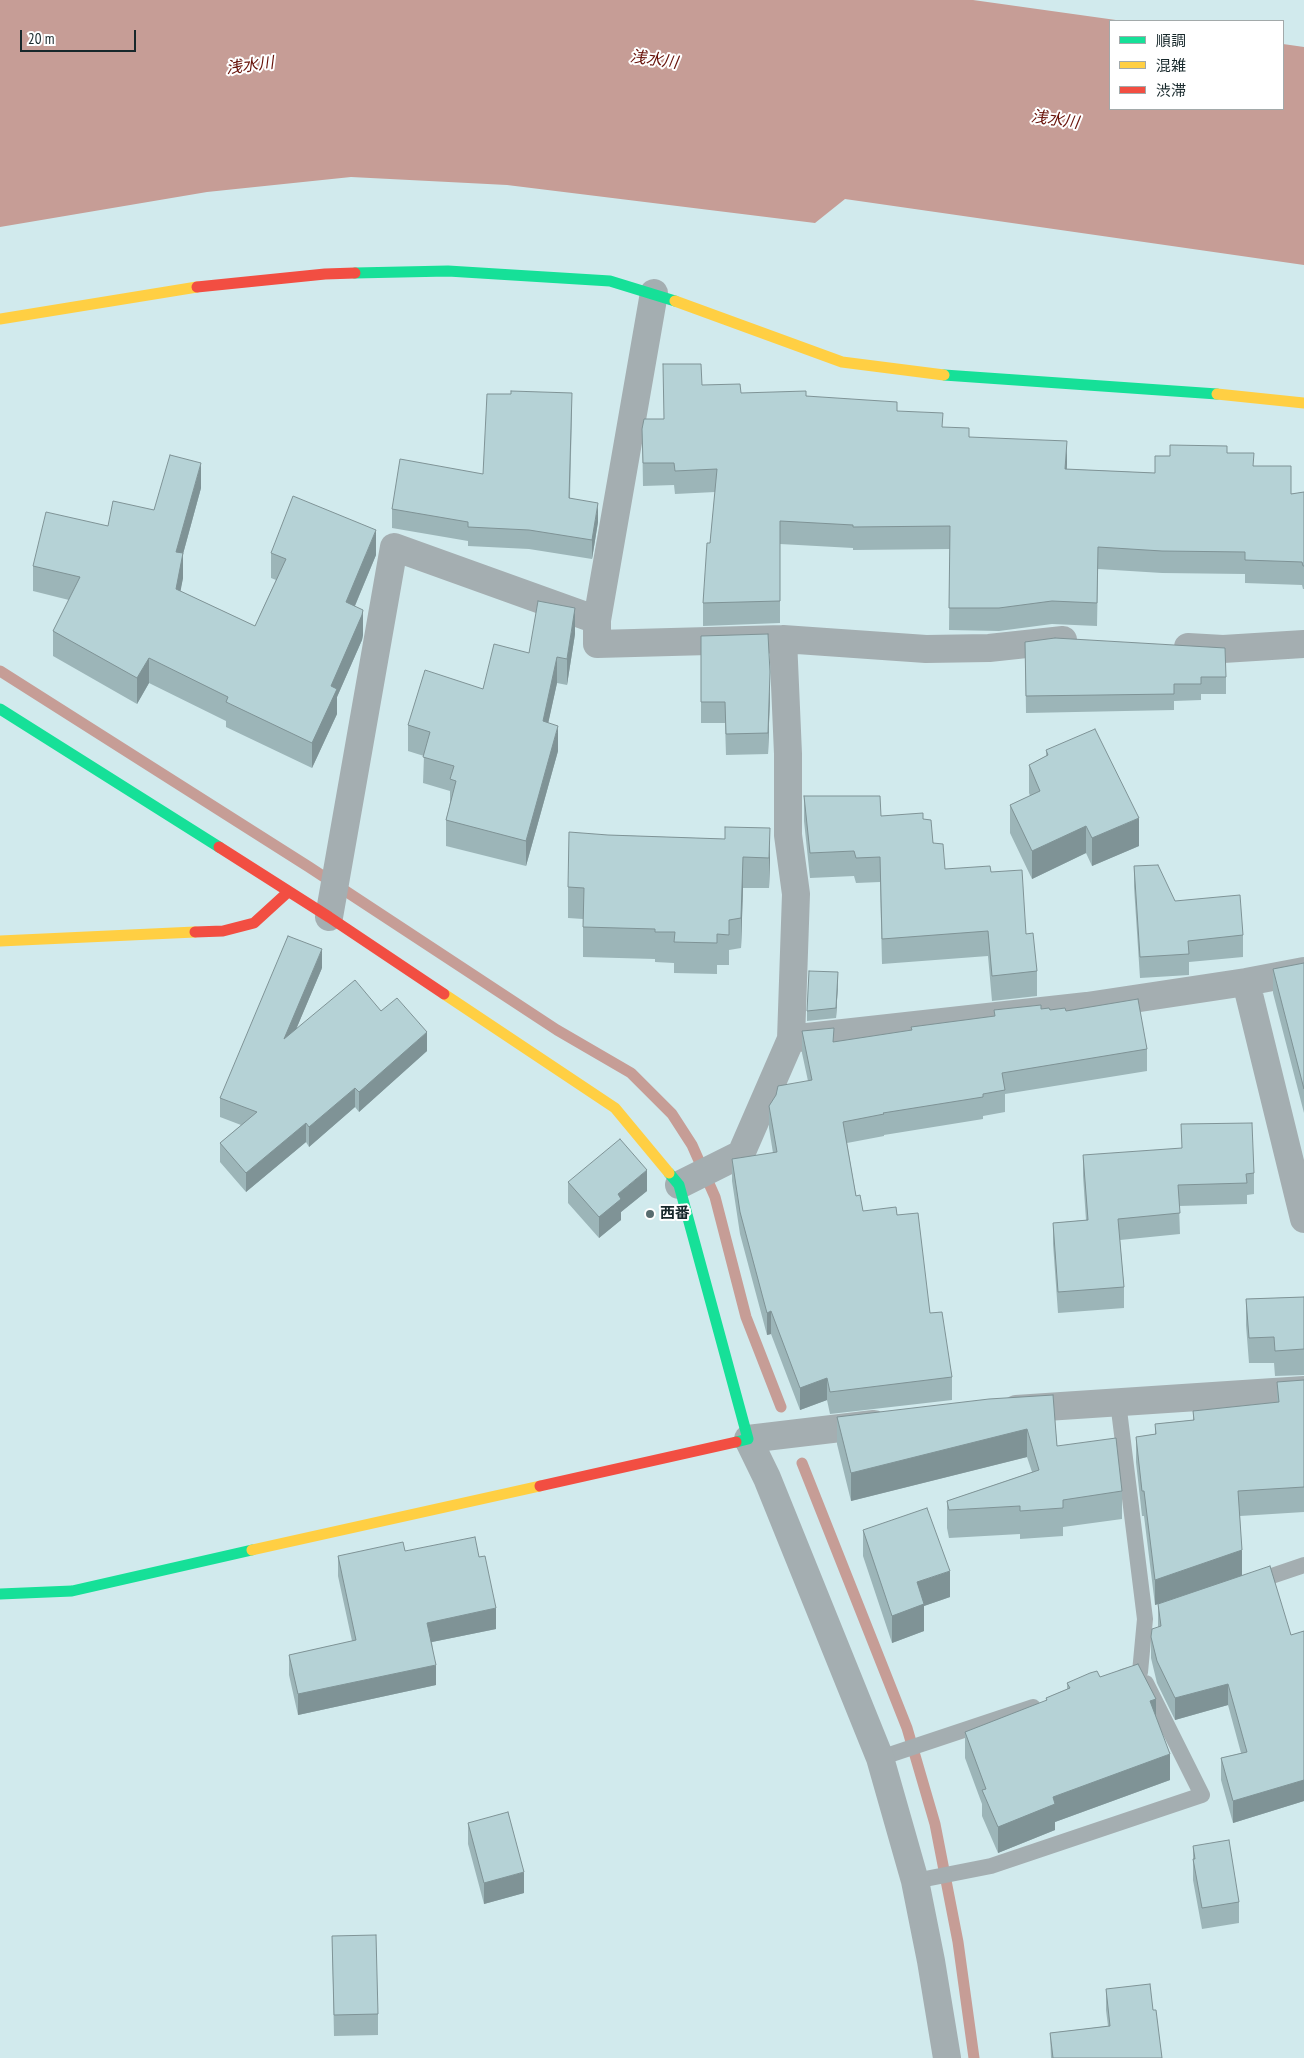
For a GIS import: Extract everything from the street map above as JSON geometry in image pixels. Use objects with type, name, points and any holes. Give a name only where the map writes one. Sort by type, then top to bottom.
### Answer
[{"type":"street","points":[[0,319],[192,288],[324,274],[448,271],[610,282],[654,293],[842,362],[937,375],[1194,392],[1304,403]]},
{"type":"street","points":[[654,293],[597,620],[597,644],[783,639],[926,649],[989,648],[1054,639],[1083,641]]},
{"type":"street","points":[[330,910],[394,547],[597,620]]},
{"type":"street","points":[[687,1181],[741,1154],[791,1039],[796,894],[788,835],[788,754],[783,639]]},
{"type":"street","points":[[1160,645],[1223,649],[1304,644]]},
{"type":"street","points":[[0,708],[288,892],[330,910],[615,1108],[687,1181],[748,1439],[890,1755],[922,1879],[931,1961],[947,2058]]},
{"type":"street","points":[[0,941],[223,931],[254,923],[288,892]]},
{"type":"street","points":[[791,1039],[1087,1006],[1246,982],[1304,971]]},
{"type":"street","points":[[1246,982],[1304,1219]]},
{"type":"street","points":[[990,1410],[1304,1390]]},
{"type":"street","points":[[0,1594],[72,1591],[748,1439],[903,1421]]},
{"type":"lane","points":[[922,1879],[981,1868],[1202,1796],[1140,1672],[1145,1619],[1118,1402]]},
{"type":"lane","points":[[1239,1588],[1304,1566]]},
{"type":"lane","points":[[1145,1619],[1164,1613]]},
{"type":"lane","points":[[1112,1681],[1140,1672]]},
{"type":"lane","points":[[890,1755],[1048,1702]]},
{"type":"water","name":"浅水川","points":[[0,0],[973,0],[1116,20],[1109,20],[1109,110],[1284,110],[1284,44],[1304,47],[1304,265],[845,199],[815,223],[507,185],[351,177],[207,192],[0,227]]},
{"type":"building","points":[[663,364],[701,364],[702,385],[740,384],[741,393],[806,391],[806,396],[897,402],[897,411],[943,413],[942,427],[969,428],[969,437],[1067,441],[1065,469],[1155,473],[1155,456],[1170,456],[1170,445],[1227,446],[1227,453],[1254,453],[1253,466],[1291,466],[1291,494],[1304,492],[1304,566],[1302,562],[1245,560],[1245,552],[1162,551],[1098,547],[1097,603],[1052,601],[999,608],[949,608],[950,526],[853,527],[853,525],[780,521],[780,601],[703,603],[707,543],[710,543],[717,469],[675,471],[674,463],[643,463],[642,429],[644,419],[664,419]]},
{"type":"building","points":[[511,391],[572,393],[569,498],[598,503],[592,540],[529,530],[468,527],[468,522],[392,509],[400,459],[483,474],[487,394],[511,394]]},
{"type":"building","points":[[170,455],[201,463],[176,552],[183,553],[176,589],[255,626],[286,559],[271,553],[293,496],[376,530],[346,602],[363,610],[362,615],[331,686],[337,689],[312,743],[226,702],[228,697],[149,658],[137,678],[53,631],[80,577],[33,566],[46,512],[108,526],[113,501],[154,510]]},
{"type":"building","points":[[538,601],[575,608],[567,659],[557,657],[543,721],[558,726],[526,841],[446,820],[456,781],[450,779],[454,766],[423,757],[430,732],[408,725],[425,670],[483,689],[494,644],[529,653]]},
{"type":"building","points":[[768,634],[770,672],[768,733],[726,734],[725,702],[701,702],[701,636]]},
{"type":"building","points":[[1055,638],[1225,648],[1226,677],[1201,677],[1201,684],[1174,684],[1174,694],[1026,696],[1025,642]]},
{"type":"building","points":[[1095,729],[1139,818],[1092,838],[1086,826],[1032,851],[1010,805],[1040,791],[1029,765],[1048,755],[1046,750]]},
{"type":"building","points":[[804,796],[880,796],[881,816],[923,813],[923,819],[931,820],[933,843],[943,844],[945,869],[990,866],[991,872],[1022,870],[1026,934],[1033,933],[1037,971],[992,976],[988,931],[882,939],[880,857],[856,858],[854,851],[810,853]]},
{"type":"building","points":[[725,827],[770,828],[769,858],[743,857],[741,918],[729,920],[729,935],[717,934],[717,943],[674,942],[675,932],[655,932],[655,929],[583,927],[584,888],[568,887],[569,832],[725,839]]},
{"type":"building","points":[[1158,865],[1175,901],[1240,895],[1243,935],[1188,941],[1189,954],[1140,957],[1134,866]]},
{"type":"building","points":[[288,936],[322,949],[284,1039],[355,980],[381,1011],[397,998],[427,1032],[359,1092],[355,1088],[309,1127],[306,1123],[246,1173],[220,1143],[257,1112],[220,1098]]},
{"type":"building","points":[[1304,963],[1304,1089],[1273,969]]},
{"type":"building","points":[[809,971],[838,972],[836,1008],[807,1011]]},
{"type":"building","points":[[1138,999],[1147,1049],[1002,1073],[1005,1090],[983,1094],[983,1097],[883,1113],[843,1122],[856,1196],[860,1195],[863,1211],[896,1207],[897,1215],[918,1213],[930,1313],[942,1312],[952,1377],[830,1392],[827,1378],[800,1388],[771,1311],[767,1313],[740,1212],[732,1159],[777,1152],[769,1106],[776,1095],[778,1086],[812,1080],[802,1031],[834,1028],[833,1042],[912,1030],[911,1027],[995,1016],[994,1010],[1041,1005],[1041,1009],[1065,1008],[1066,1011]]},
{"type":"building","points":[[1252,1123],[1254,1173],[1246,1174],[1247,1183],[1178,1185],[1180,1213],[1118,1219],[1124,1287],[1058,1292],[1053,1223],[1088,1220],[1083,1155],[1182,1148],[1181,1124]]},
{"type":"building","points":[[620,1139],[647,1170],[618,1194],[621,1199],[599,1217],[568,1182]]},
{"type":"building","points":[[1304,1297],[1304,1349],[1275,1351],[1274,1337],[1249,1338],[1246,1299]]},
{"type":"building","points":[[1304,1380],[1304,1487],[1238,1491],[1242,1550],[1155,1580],[1136,1437],[1156,1434],[1155,1424],[1194,1420],[1193,1411],[1279,1402],[1277,1382]]},
{"type":"building","points":[[1053,1395],[1057,1446],[1116,1438],[1122,1491],[1063,1500],[1063,1508],[1020,1511],[1020,1506],[949,1510],[947,1501],[1039,1470],[1027,1429],[851,1473],[837,1417],[989,1399]]},
{"type":"building","points":[[927,1508],[950,1571],[917,1582],[924,1604],[892,1616],[863,1530]]},
{"type":"building","points":[[475,1537],[479,1557],[485,1556],[496,1608],[427,1623],[436,1665],[298,1694],[289,1655],[356,1640],[338,1556],[403,1542],[405,1551]]},
{"type":"building","points":[[1270,1566],[1291,1635],[1304,1631],[1304,1780],[1233,1801],[1221,1758],[1247,1752],[1228,1684],[1175,1698],[1157,1661],[1151,1637],[1152,1629],[1161,1626],[1158,1604]]},
{"type":"building","points":[[1138,1664],[1156,1699],[1150,1701],[1170,1754],[1053,1797],[1055,1804],[998,1827],[982,1790],[986,1789],[965,1732],[1047,1700],[1046,1698],[1070,1688],[1067,1683],[1090,1673],[1097,1671],[1100,1677]]},
{"type":"building","points":[[508,1812],[524,1872],[484,1883],[468,1823]]},
{"type":"building","points":[[1229,1840],[1239,1902],[1202,1908],[1193,1859],[1195,1859],[1193,1846]]},
{"type":"building","points":[[376,1935],[378,2014],[334,2015],[332,1936]]},
{"type":"building","points":[[1150,1984],[1153,2010],[1156,2010],[1162,2058],[1053,2058],[1050,2033],[1110,2026],[1106,1989]]},
{"type":"waterway","points":[[0,671],[309,867],[557,1030],[631,1073],[672,1114],[692,1145],[715,1197],[746,1317],[781,1407]]},
{"type":"waterway","points":[[802,1463],[907,1728],[935,1824],[958,1942],[974,2058]]},
{"type":"traffic: fast","points":[[355,273],[448,271],[610,281],[675,301]]},
{"type":"traffic: fast","points":[[944,375],[1217,394]]},
{"type":"traffic: fast","points":[[0,709],[219,847]]},
{"type":"traffic: fast","points":[[669,1173],[679,1185],[748,1439],[736,1442]]},
{"type":"traffic: fast","points":[[0,1594],[72,1591],[252,1550]]},
{"type":"traffic: slow","points":[[0,319],[197,287]]},
{"type":"traffic: slow","points":[[675,301],[842,362],[944,375]]},
{"type":"traffic: slow","points":[[1217,394],[1304,403]]},
{"type":"traffic: slow","points":[[0,941],[195,932]]},
{"type":"traffic: slow","points":[[444,994],[615,1108],[669,1173]]},
{"type":"traffic: slow","points":[[252,1550],[540,1486]]},
{"type":"traffic: jam","points":[[197,287],[325,274],[355,273]]},
{"type":"traffic: jam","points":[[219,847],[329,917],[444,994]]},
{"type":"traffic: jam","points":[[195,932],[223,931],[254,923],[288,892]]},
{"type":"traffic: jam","points":[[540,1486],[736,1442]]},
{"type":"place","name":"西番","points":[[650,1214]]}]
